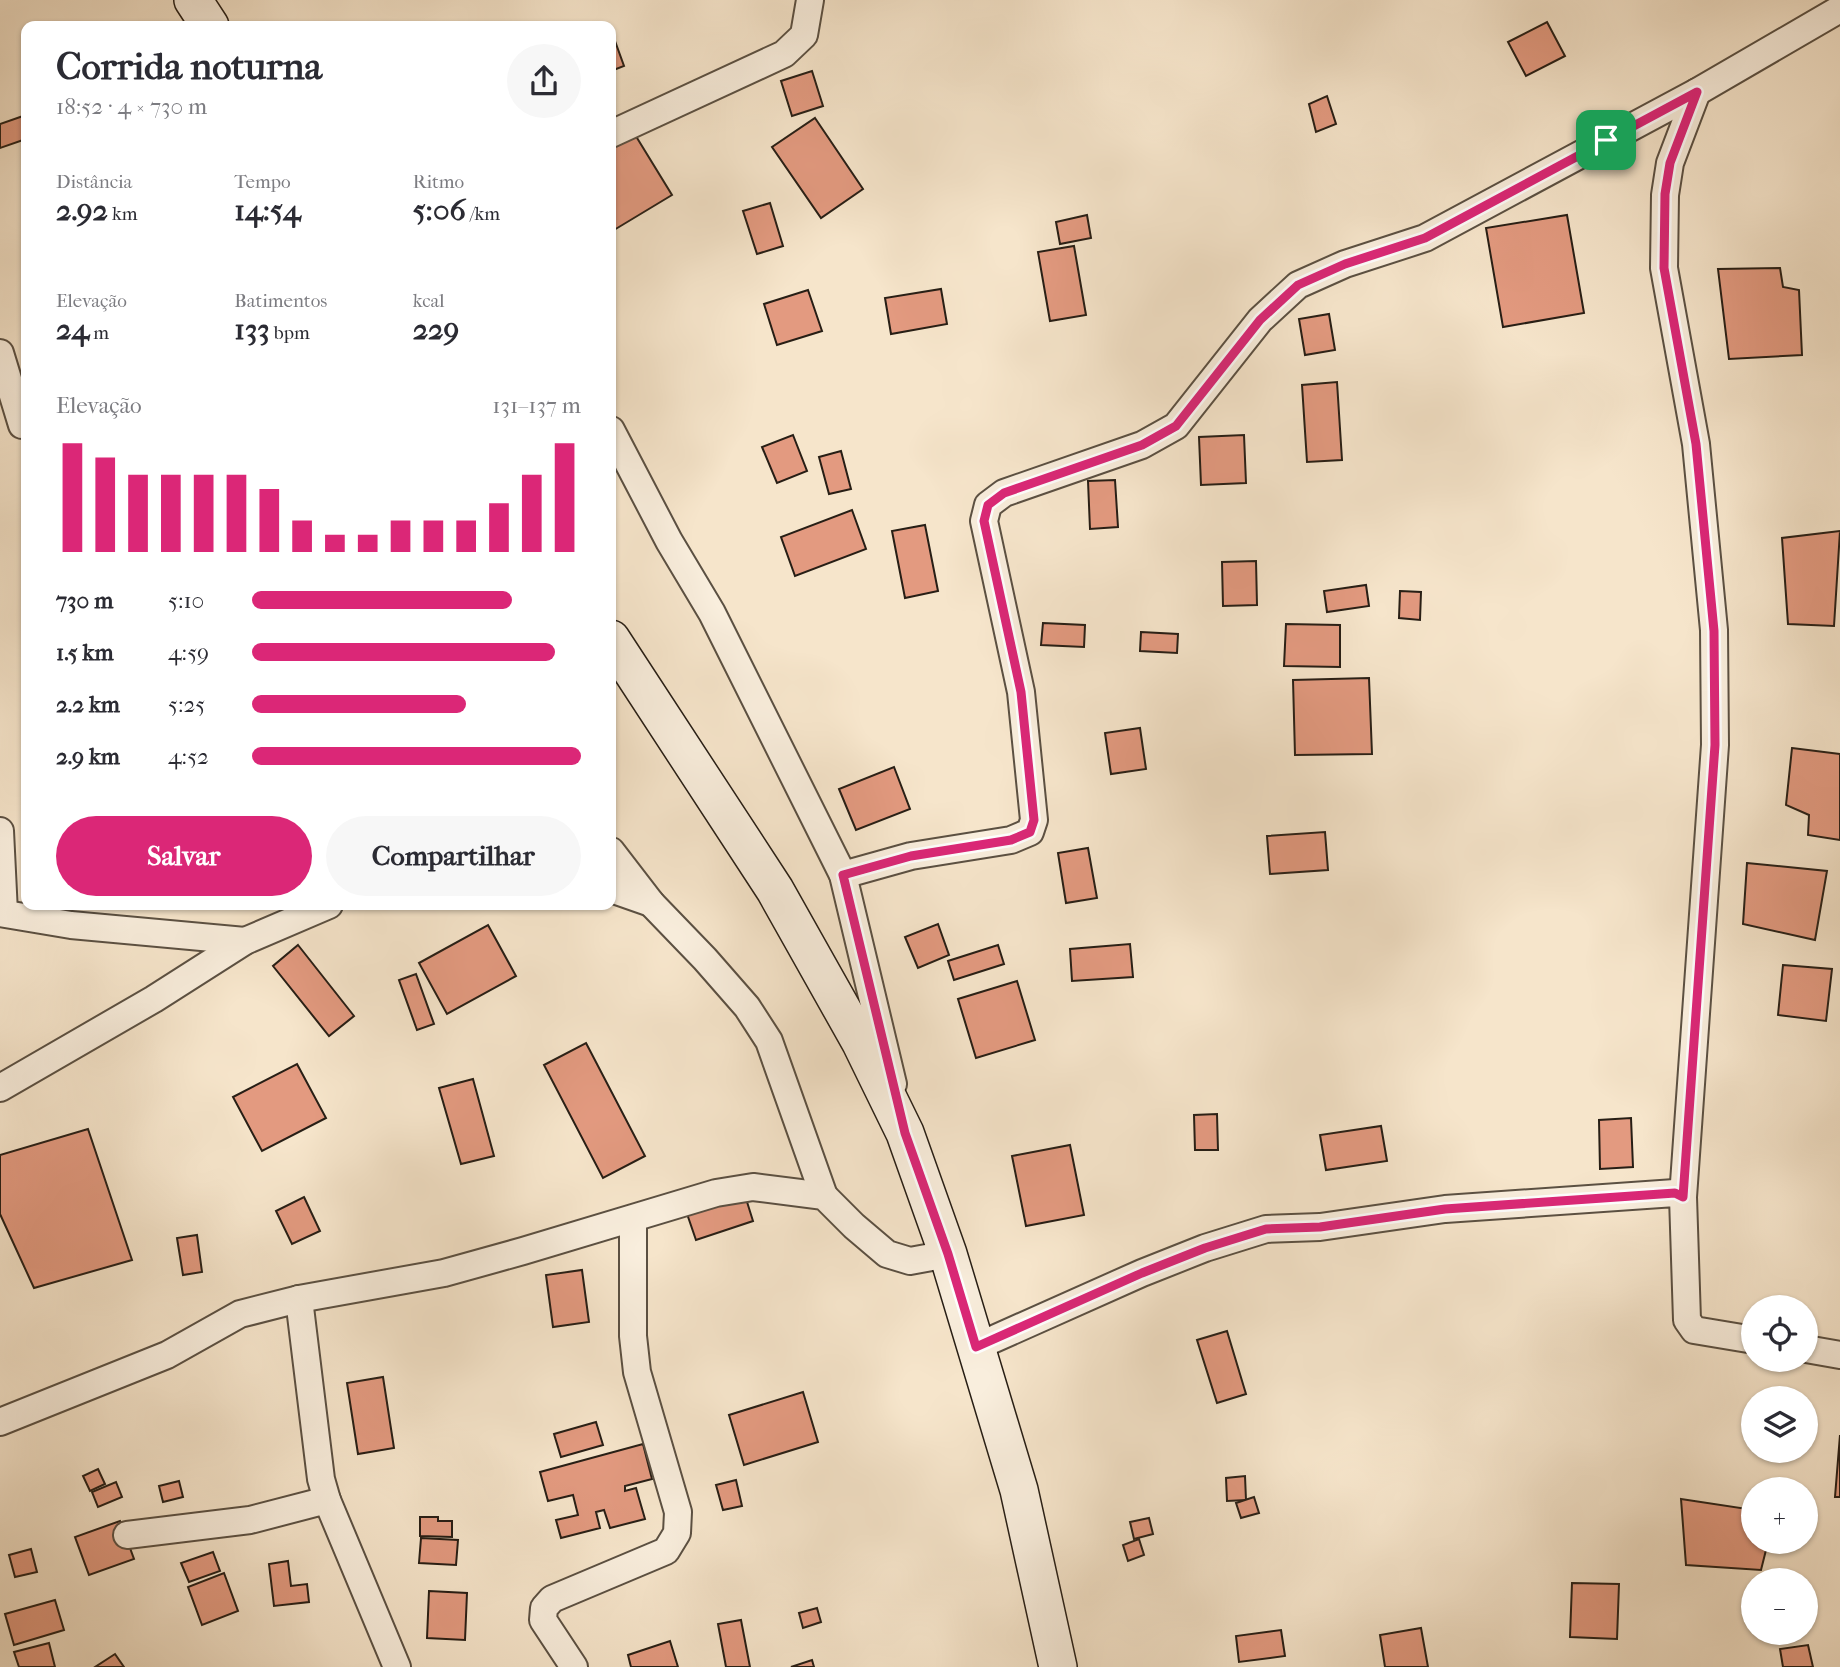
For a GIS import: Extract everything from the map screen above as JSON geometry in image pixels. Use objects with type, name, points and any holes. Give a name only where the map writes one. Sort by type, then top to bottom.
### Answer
[{"type":"main road","points":[[193,0],[208,21]]},
{"type":"main road","points":[[616,647],[775,890],[861,1043],[905,1133],[948,1254],[1019,1490],[1058,1667]]},
{"type":"street","points":[[616,132],[784,54],[804,35],[810,0]]},
{"type":"street","points":[[843,875],[911,856],[1011,840],[1030,832],[1034,820],[1021,692],[984,521],[988,505],[1004,493],[1142,445],[1176,426],[1260,320],[1298,285],[1345,264],[1425,238],[1697,92],[1840,9]]},
{"type":"street","points":[[1697,92],[1670,163],[1665,194],[1664,268],[1696,444],[1714,631],[1715,745],[1683,1197],[1687,1320],[1694,1330],[1741,1338]]},
{"type":"street","points":[[0,353],[16,426]]},
{"type":"street","points":[[616,440],[669,541],[712,613],[843,875],[905,1133]]},
{"type":"street","points":[[0,831],[2,913],[72,925],[245,941]]},
{"type":"street","points":[[616,858],[651,903],[747,1007],[769,1041],[824,1196],[887,1254],[910,1261],[948,1254]]},
{"type":"street","points":[[616,890],[651,903]]},
{"type":"street","points":[[0,1088],[154,999],[245,941],[316,910]]},
{"type":"street","points":[[0,1422],[167,1355],[240,1314],[299,1299],[444,1273],[716,1193],[753,1187],[824,1196]]},
{"type":"street","points":[[976,1347],[1142,1273],[1205,1248],[1266,1229],[1320,1227],[1445,1209],[1675,1193],[1683,1197]]},
{"type":"street","points":[[574,1667],[543,1620],[544,1608],[552,1599],[666,1551],[677,1533],[678,1512],[637,1372],[633,1336],[632,1219]]},
{"type":"street","points":[[299,1299],[321,1479],[327,1500],[396,1667]]},
{"type":"street","points":[[1818,1351],[1840,1355]]},
{"type":"street","points":[[127,1535],[250,1520],[327,1500]]},
{"type":"building","points":[[1547,22],[1565,56],[1526,76],[1508,42]]},
{"type":"building","points":[[616,44],[624,66],[616,69]]},
{"type":"building","points":[[812,71],[823,106],[792,116],[781,81]]},
{"type":"building","points":[[1327,96],[1336,124],[1316,132],[1309,104]]},
{"type":"building","points":[[21,117],[21,141],[0,148],[0,124]]},
{"type":"building","points":[[815,118],[863,189],[821,218],[772,147]]},
{"type":"building","points":[[634,133],[672,195],[616,229],[616,144]]},
{"type":"building","points":[[770,203],[783,246],[757,254],[743,211]]},
{"type":"building","points":[[1087,215],[1091,238],[1060,244],[1056,222]]},
{"type":"building","points":[[1567,215],[1584,313],[1503,327],[1486,228]]},
{"type":"building","points":[[1074,246],[1086,315],[1050,321],[1038,252]]},
{"type":"building","points":[[1780,268],[1783,287],[1799,290],[1802,355],[1729,359],[1718,269]]},
{"type":"building","points":[[941,289],[947,324],[891,334],[885,298]]},
{"type":"building","points":[[808,290],[822,331],[777,345],[764,304]]},
{"type":"building","points":[[1329,314],[1335,350],[1305,355],[1299,319]]},
{"type":"building","points":[[1337,382],[1342,460],[1307,462],[1302,385]]},
{"type":"building","points":[[793,435],[807,471],[777,483],[762,447]]},
{"type":"building","points":[[1244,435],[1246,483],[1201,485],[1199,437]]},
{"type":"building","points":[[841,451],[851,489],[829,494],[819,457]]},
{"type":"building","points":[[1115,480],[1118,527],[1090,529],[1088,481]]},
{"type":"building","points":[[852,510],[866,549],[795,576],[781,537]]},
{"type":"building","points":[[925,525],[938,591],[905,598],[892,531]]},
{"type":"building","points":[[1840,531],[1834,626],[1788,624],[1782,538]]},
{"type":"building","points":[[1256,561],[1257,605],[1223,606],[1222,562]]},
{"type":"building","points":[[1366,585],[1369,606],[1327,612],[1324,591]]},
{"type":"building","points":[[1400,591],[1421,592],[1420,620],[1399,618]]},
{"type":"building","points":[[1043,623],[1085,625],[1084,647],[1041,645]]},
{"type":"building","points":[[1286,624],[1340,625],[1340,667],[1284,666]]},
{"type":"building","points":[[1141,632],[1178,634],[1177,653],[1140,651]]},
{"type":"building","points":[[1369,678],[1372,754],[1295,755],[1293,680]]},
{"type":"building","points":[[1140,728],[1146,769],[1111,774],[1105,733]]},
{"type":"building","points":[[1792,748],[1840,754],[1840,840],[1808,835],[1809,815],[1786,805]]},
{"type":"building","points":[[894,767],[910,809],[856,830],[839,789]]},
{"type":"building","points":[[1325,832],[1328,870],[1270,874],[1267,836]]},
{"type":"building","points":[[1088,848],[1097,898],[1066,903],[1058,853]]},
{"type":"building","points":[[1747,863],[1827,871],[1815,940],[1743,924]]},
{"type":"building","points":[[938,924],[949,955],[918,968],[905,937]]},
{"type":"building","points":[[488,925],[516,976],[447,1014],[419,963]]},
{"type":"building","points":[[1130,944],[1133,977],[1072,981],[1070,949]]},
{"type":"building","points":[[298,945],[354,1016],[329,1036],[273,966]]},
{"type":"building","points":[[998,945],[1004,964],[954,980],[948,961]]},
{"type":"building","points":[[1783,965],[1832,969],[1826,1021],[1778,1015]]},
{"type":"building","points":[[416,974],[434,1024],[417,1030],[399,980]]},
{"type":"building","points":[[1017,981],[1035,1040],[976,1058],[958,999]]},
{"type":"building","points":[[586,1043],[645,1156],[603,1178],[544,1065]]},
{"type":"building","points":[[297,1064],[326,1118],[262,1151],[233,1097]]},
{"type":"building","points":[[473,1079],[494,1156],[461,1164],[439,1088]]},
{"type":"building","points":[[1217,1114],[1218,1150],[1195,1150],[1194,1115]]},
{"type":"building","points":[[1631,1118],[1633,1167],[1600,1169],[1599,1120]]},
{"type":"building","points":[[1381,1126],[1387,1161],[1326,1170],[1320,1135]]},
{"type":"building","points":[[88,1129],[132,1260],[34,1288],[0,1214],[0,1155]]},
{"type":"building","points":[[1070,1145],[1084,1215],[1026,1226],[1012,1156]]},
{"type":"building","points":[[743,1189],[753,1221],[696,1240],[685,1208]]},
{"type":"building","points":[[304,1197],[320,1231],[292,1244],[276,1211]]},
{"type":"building","points":[[197,1235],[202,1272],[183,1275],[177,1238]]},
{"type":"building","points":[[582,1270],[589,1322],[553,1327],[546,1275]]},
{"type":"building","points":[[1227,1331],[1246,1394],[1217,1403],[1197,1340]]},
{"type":"building","points":[[383,1377],[394,1448],[358,1454],[347,1383]]},
{"type":"building","points":[[803,1392],[818,1442],[744,1465],[729,1415]]},
{"type":"building","points":[[596,1422],[603,1445],[561,1457],[554,1434]]},
{"type":"building","points":[[1840,1435],[1840,1497],[1835,1497]]},
{"type":"building","points":[[643,1444],[652,1479],[625,1486],[625,1491],[636,1488],[645,1519],[610,1528],[604,1510],[596,1512],[600,1528],[561,1538],[556,1520],[578,1515],[573,1495],[548,1501],[540,1472]]},
{"type":"building","points":[[98,1469],[105,1484],[90,1491],[83,1476]]},
{"type":"building","points":[[1245,1476],[1246,1500],[1227,1501],[1226,1478]]},
{"type":"building","points":[[736,1480],[742,1506],[723,1510],[716,1485]]},
{"type":"building","points":[[179,1481],[183,1497],[163,1502],[159,1486]]},
{"type":"building","points":[[116,1482],[122,1497],[98,1507],[92,1492]]},
{"type":"building","points":[[1254,1497],[1259,1513],[1241,1518],[1236,1503]]},
{"type":"building","points":[[1681,1499],[1741,1508],[1741,1554],[1765,1554],[1762,1568],[1686,1565]]},
{"type":"building","points":[[420,1517],[438,1517],[438,1521],[452,1521],[452,1537],[420,1536]]},
{"type":"building","points":[[1149,1518],[1153,1534],[1134,1539],[1130,1522]]},
{"type":"building","points":[[120,1521],[134,1559],[89,1575],[75,1537]]},
{"type":"building","points":[[421,1538],[458,1540],[456,1565],[419,1563]]},
{"type":"building","points":[[1139,1539],[1144,1555],[1128,1561],[1123,1545]]},
{"type":"building","points":[[31,1549],[37,1572],[15,1577],[9,1555]]},
{"type":"building","points":[[213,1552],[220,1571],[189,1582],[181,1563]]},
{"type":"building","points":[[288,1561],[291,1586],[307,1584],[309,1602],[274,1606],[269,1564]]},
{"type":"building","points":[[224,1573],[238,1611],[202,1625],[188,1587]]},
{"type":"building","points":[[1572,1583],[1619,1584],[1617,1639],[1570,1637]]},
{"type":"building","points":[[429,1591],[467,1593],[465,1640],[427,1638]]},
{"type":"building","points":[[55,1600],[64,1630],[14,1645],[5,1614]]},
{"type":"building","points":[[817,1608],[821,1622],[803,1628],[799,1613]]},
{"type":"building","points":[[741,1620],[750,1667],[726,1667],[718,1624]]},
{"type":"building","points":[[1421,1628],[1428,1667],[1385,1667],[1380,1635]]},
{"type":"building","points":[[1281,1630],[1285,1656],[1239,1662],[1236,1636]]},
{"type":"building","points":[[670,1641],[678,1667],[631,1667],[628,1655]]},
{"type":"building","points":[[49,1643],[55,1667],[19,1667],[14,1652]]},
{"type":"building","points":[[1808,1645],[1813,1667],[1783,1667],[1780,1649]]},
{"type":"building","points":[[115,1654],[124,1667],[95,1667]]},
{"type":"building","points":[[812,1660],[814,1667],[791,1667]]},
{"type":"route","points":[[1697,92],[1670,163],[1665,194],[1664,268],[1696,444],[1714,631],[1715,745],[1683,1197],[1675,1193],[1445,1209],[1320,1227],[1266,1229],[1205,1248],[1142,1273],[976,1347],[948,1254],[905,1133],[843,875],[911,856],[1011,840],[1030,832],[1034,820],[1021,692],[984,521],[988,505],[1004,493],[1142,445],[1176,426],[1260,320],[1298,285],[1345,264],[1425,238],[1606,140],[1697,92]]}]
